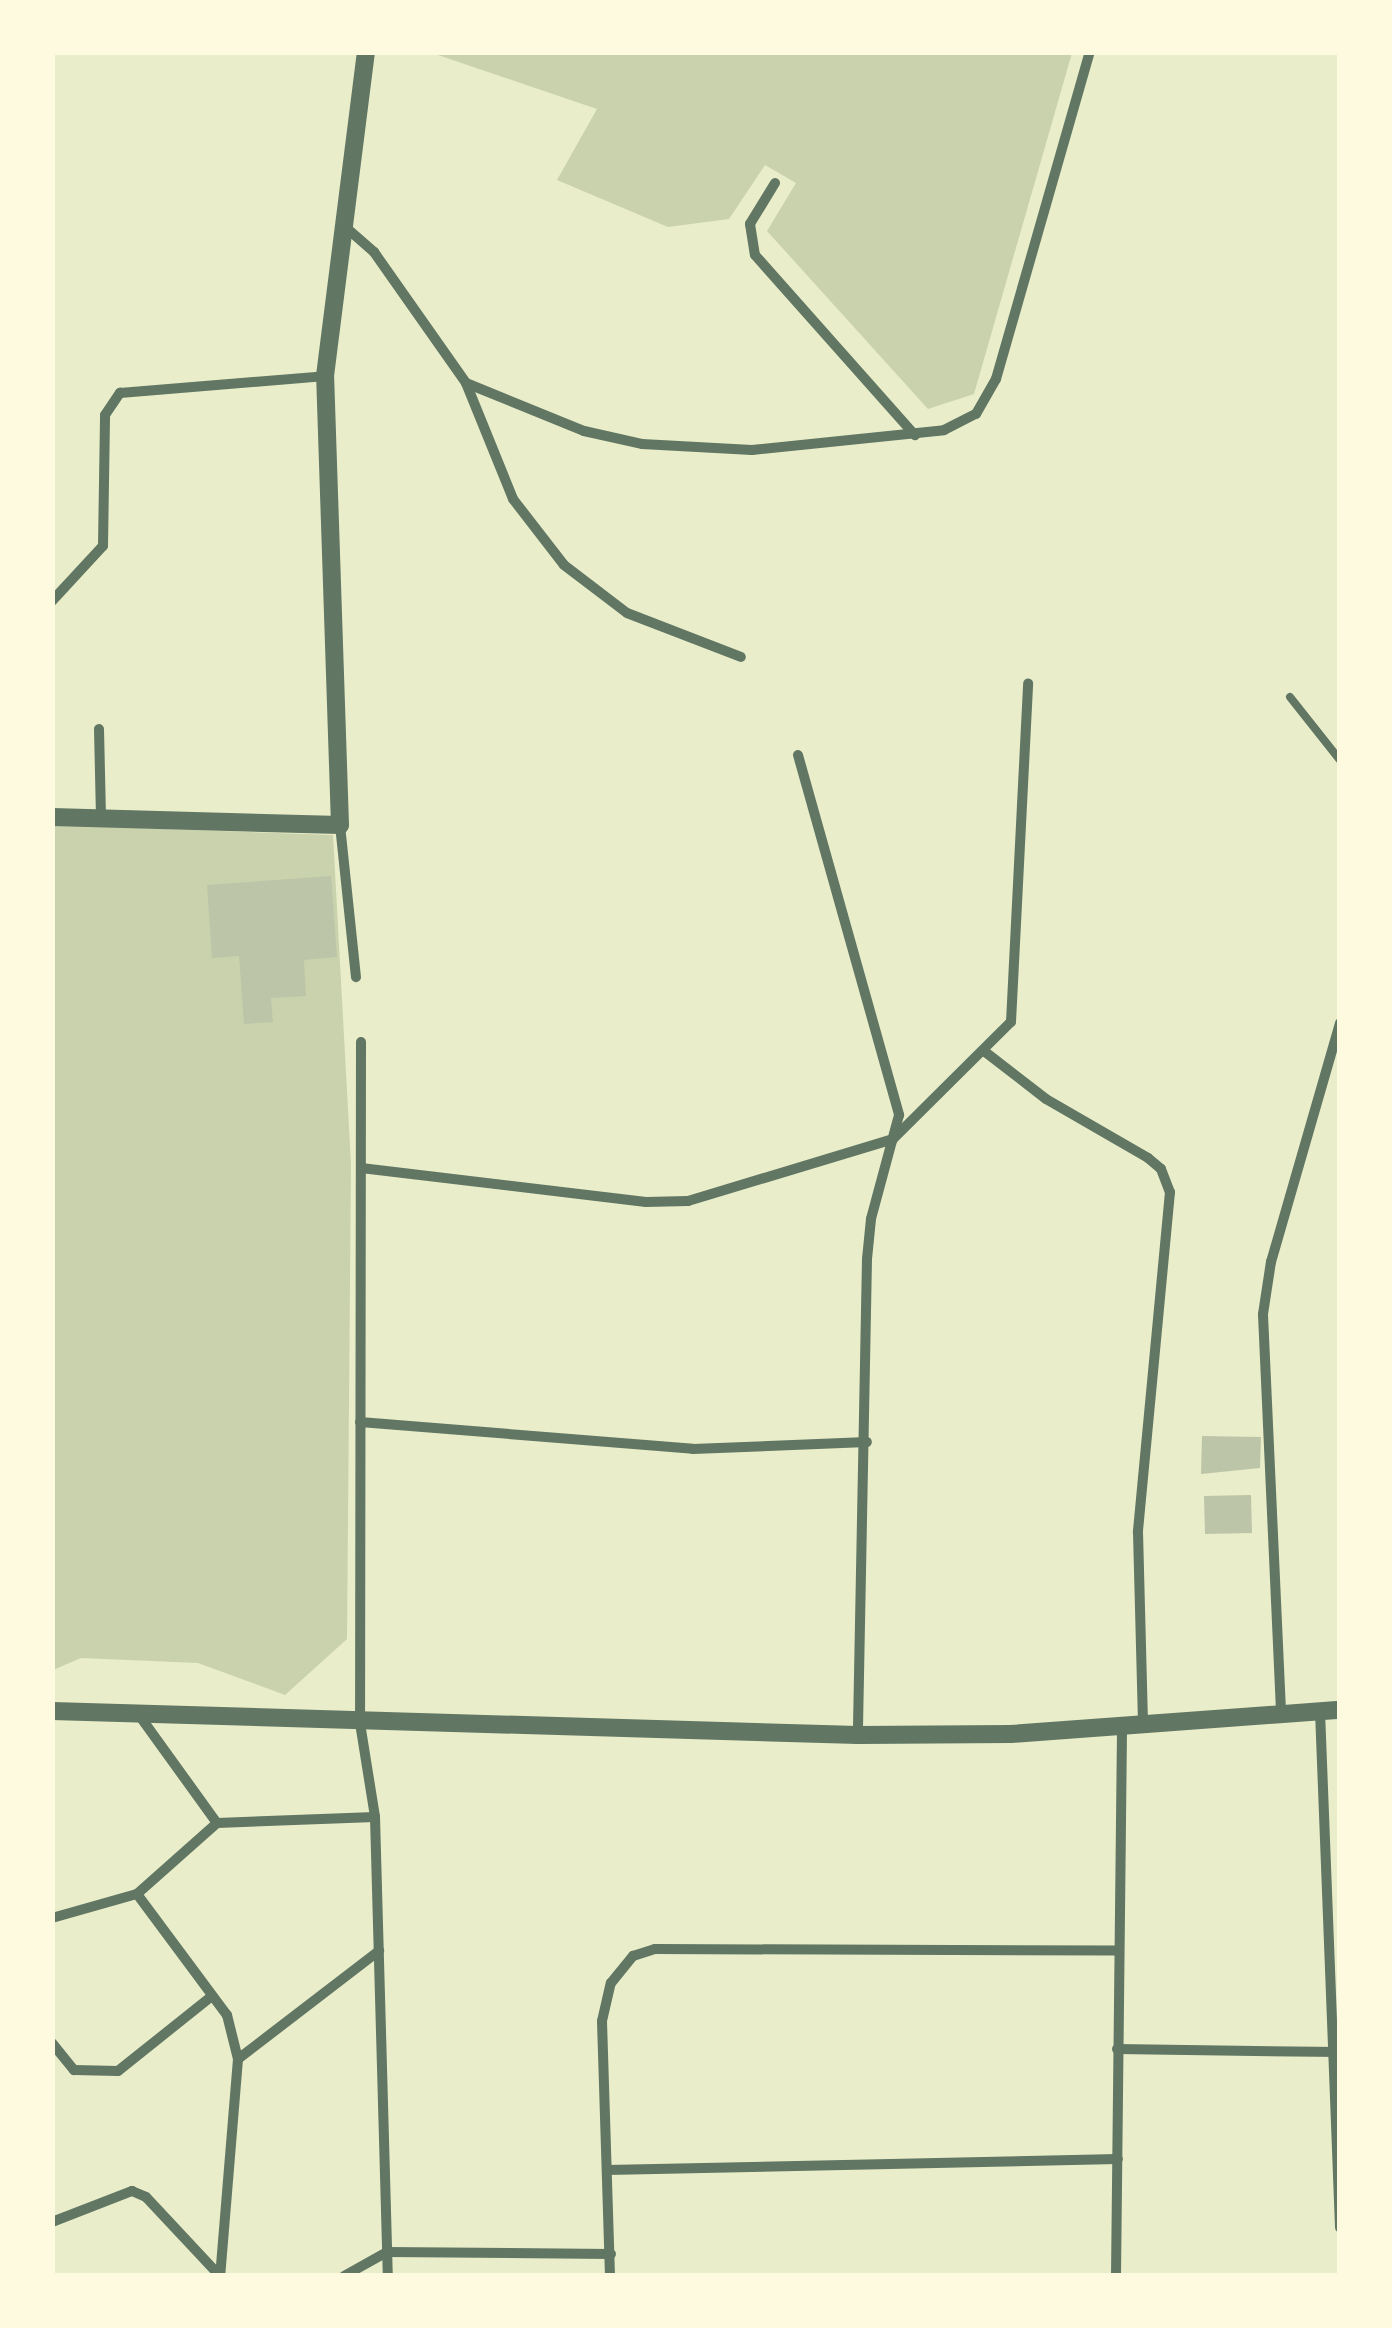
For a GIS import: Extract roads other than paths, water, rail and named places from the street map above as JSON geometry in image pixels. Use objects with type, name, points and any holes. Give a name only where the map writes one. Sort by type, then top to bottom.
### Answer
[{"type":"street","points":[[356,977],[340,824],[325,376],[340,222],[366,52]]},
{"type":"street","points":[[466,383],[584,432],[642,444],[752,450],[915,435],[976,414],[996,380],[1090,52]]},
{"type":"street","points":[[775,183],[750,224],[755,255],[915,435]]},
{"type":"street","points":[[340,222],[374,252],[466,383],[513,499],[564,564],[627,613],[741,656]]},
{"type":"street","points":[[52,601],[103,546],[106,416],[120,393],[325,376]]},
{"type":"street","points":[[361,1168],[646,1202],[688,1201],[893,1139],[984,1052],[1013,1014],[1028,682]]},
{"type":"street","points":[[100,729],[102,820]]},
{"type":"street","points":[[798,755],[896,1102],[899,1130],[893,1139],[867,1259],[867,1442],[858,1735]]},
{"type":"street","points":[[52,817],[340,824]]},
{"type":"street","points":[[1281,1711],[1262,1314],[1271,1262],[1340,1023]]},
{"type":"street","points":[[360,1042],[360,1723],[375,1817],[388,2276]]},
{"type":"street","points":[[984,1052],[1046,1100],[1148,1158],[1162,1169],[1170,1192],[1138,1532],[1143,1726]]},
{"type":"street","points":[[360,1422],[693,1449],[867,1442]]},
{"type":"street","points":[[52,1711],[858,1735],[1122,1728],[1281,1711],[1330,1710],[1340,2228]]},
{"type":"street","points":[[140,1714],[217,1823]]},
{"type":"street","points":[[1116,2276],[1122,1728]]},
{"type":"street","points":[[52,1918],[137,1894],[217,1823],[375,1817]]},
{"type":"street","points":[[137,1894],[227,2015],[238,2059],[220,2276]]},
{"type":"street","points":[[610,2276],[604,2008],[611,1983],[644,1951],[1118,1951]]},
{"type":"street","points":[[238,2059],[379,1952]]},
{"type":"street","points":[[52,2043],[74,2070],[118,2071],[212,1996]]},
{"type":"street","points":[[1117,2049],[1334,2052]]},
{"type":"street","points":[[607,2170],[1118,2159]]},
{"type":"street","points":[[52,2222],[132,2191],[146,2197],[220,2276]]},
{"type":"street","points":[[344,2276],[386,2252],[610,2254]]},
{"type":"lane","points":[[1290,697],[1340,760]]}]
